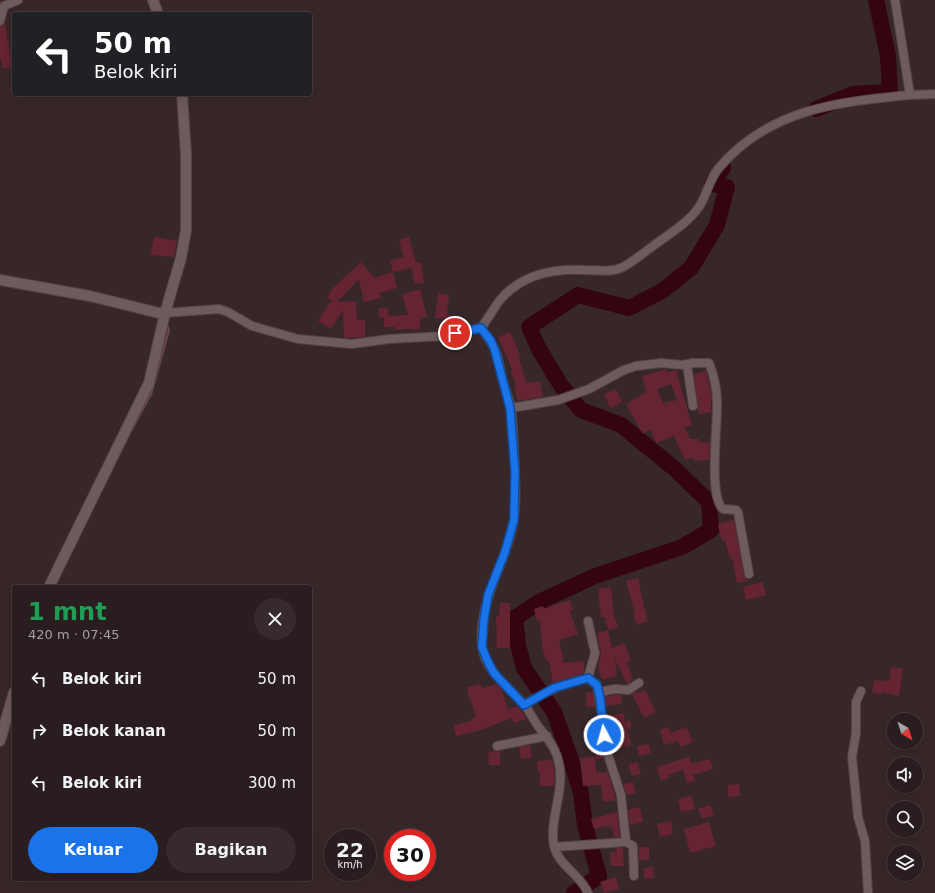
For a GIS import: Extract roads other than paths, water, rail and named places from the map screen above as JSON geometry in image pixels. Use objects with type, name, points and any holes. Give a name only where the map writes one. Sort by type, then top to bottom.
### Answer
[{"type":"street","points":[[0,21],[2,6],[18,0]]},
{"type":"street","points":[[153,0],[157,12]]},
{"type":"street","points":[[895,0],[910,95]]},
{"type":"street","points":[[0,280],[62,290],[160,313],[219,309],[228,312],[252,326],[265,330],[298,339],[344,344],[435,337],[481,328],[500,301],[516,284],[529,277],[573,269],[601,271],[616,269],[637,258],[694,214],[702,202],[717,171],[745,142],[760,131],[785,120],[825,106],[864,99],[935,94]]},
{"type":"street","points":[[50,585],[149,383],[165,313],[178,272],[186,230],[186,154],[182,96]]},
{"type":"street","points":[[481,328],[491,341],[495,351],[510,408],[515,471],[514,520],[505,552],[488,595],[482,647],[486,659],[494,673],[524,705],[547,736],[558,758],[560,768],[559,799],[553,834],[554,847],[561,860],[585,886],[588,893]]},
{"type":"street","points":[[510,408],[558,400],[589,389],[624,370],[636,366],[661,363],[709,363],[715,382],[717,402],[717,427],[714,457],[719,505],[722,509],[736,510],[738,512],[749,574]]},
{"type":"street","points":[[687,364],[693,406]]},
{"type":"street","points":[[588,621],[595,652],[588,678]]},
{"type":"street","points":[[524,705],[554,688],[588,678]]},
{"type":"street","points":[[588,678],[597,685],[599,692],[608,755],[621,795],[626,842]]},
{"type":"street","points":[[599,692],[616,689],[628,690],[639,683]]},
{"type":"street","points":[[861,691],[856,702],[856,733],[852,757],[858,816],[865,841],[868,893]]},
{"type":"street","points":[[0,741],[12,699]]},
{"type":"street","points":[[497,746],[547,736]]},
{"type":"street","points":[[554,847],[602,845],[626,842],[633,846],[634,876]]},
{"type":"waterway","points":[[816,109],[853,94],[890,92],[888,56],[876,0]]},
{"type":"waterway","points":[[574,893],[599,876],[585,825],[581,793],[570,757],[554,712],[524,668],[518,645],[515,618],[539,602],[595,576],[682,547],[711,530],[709,502],[675,469],[621,425],[581,410],[560,384],[539,349],[529,327],[578,295],[629,308],[662,291],[691,268],[717,225],[727,187],[712,184],[723,168]]},
{"type":"waterway","points":[[132,429],[151,394],[169,330],[166,324]]}]
